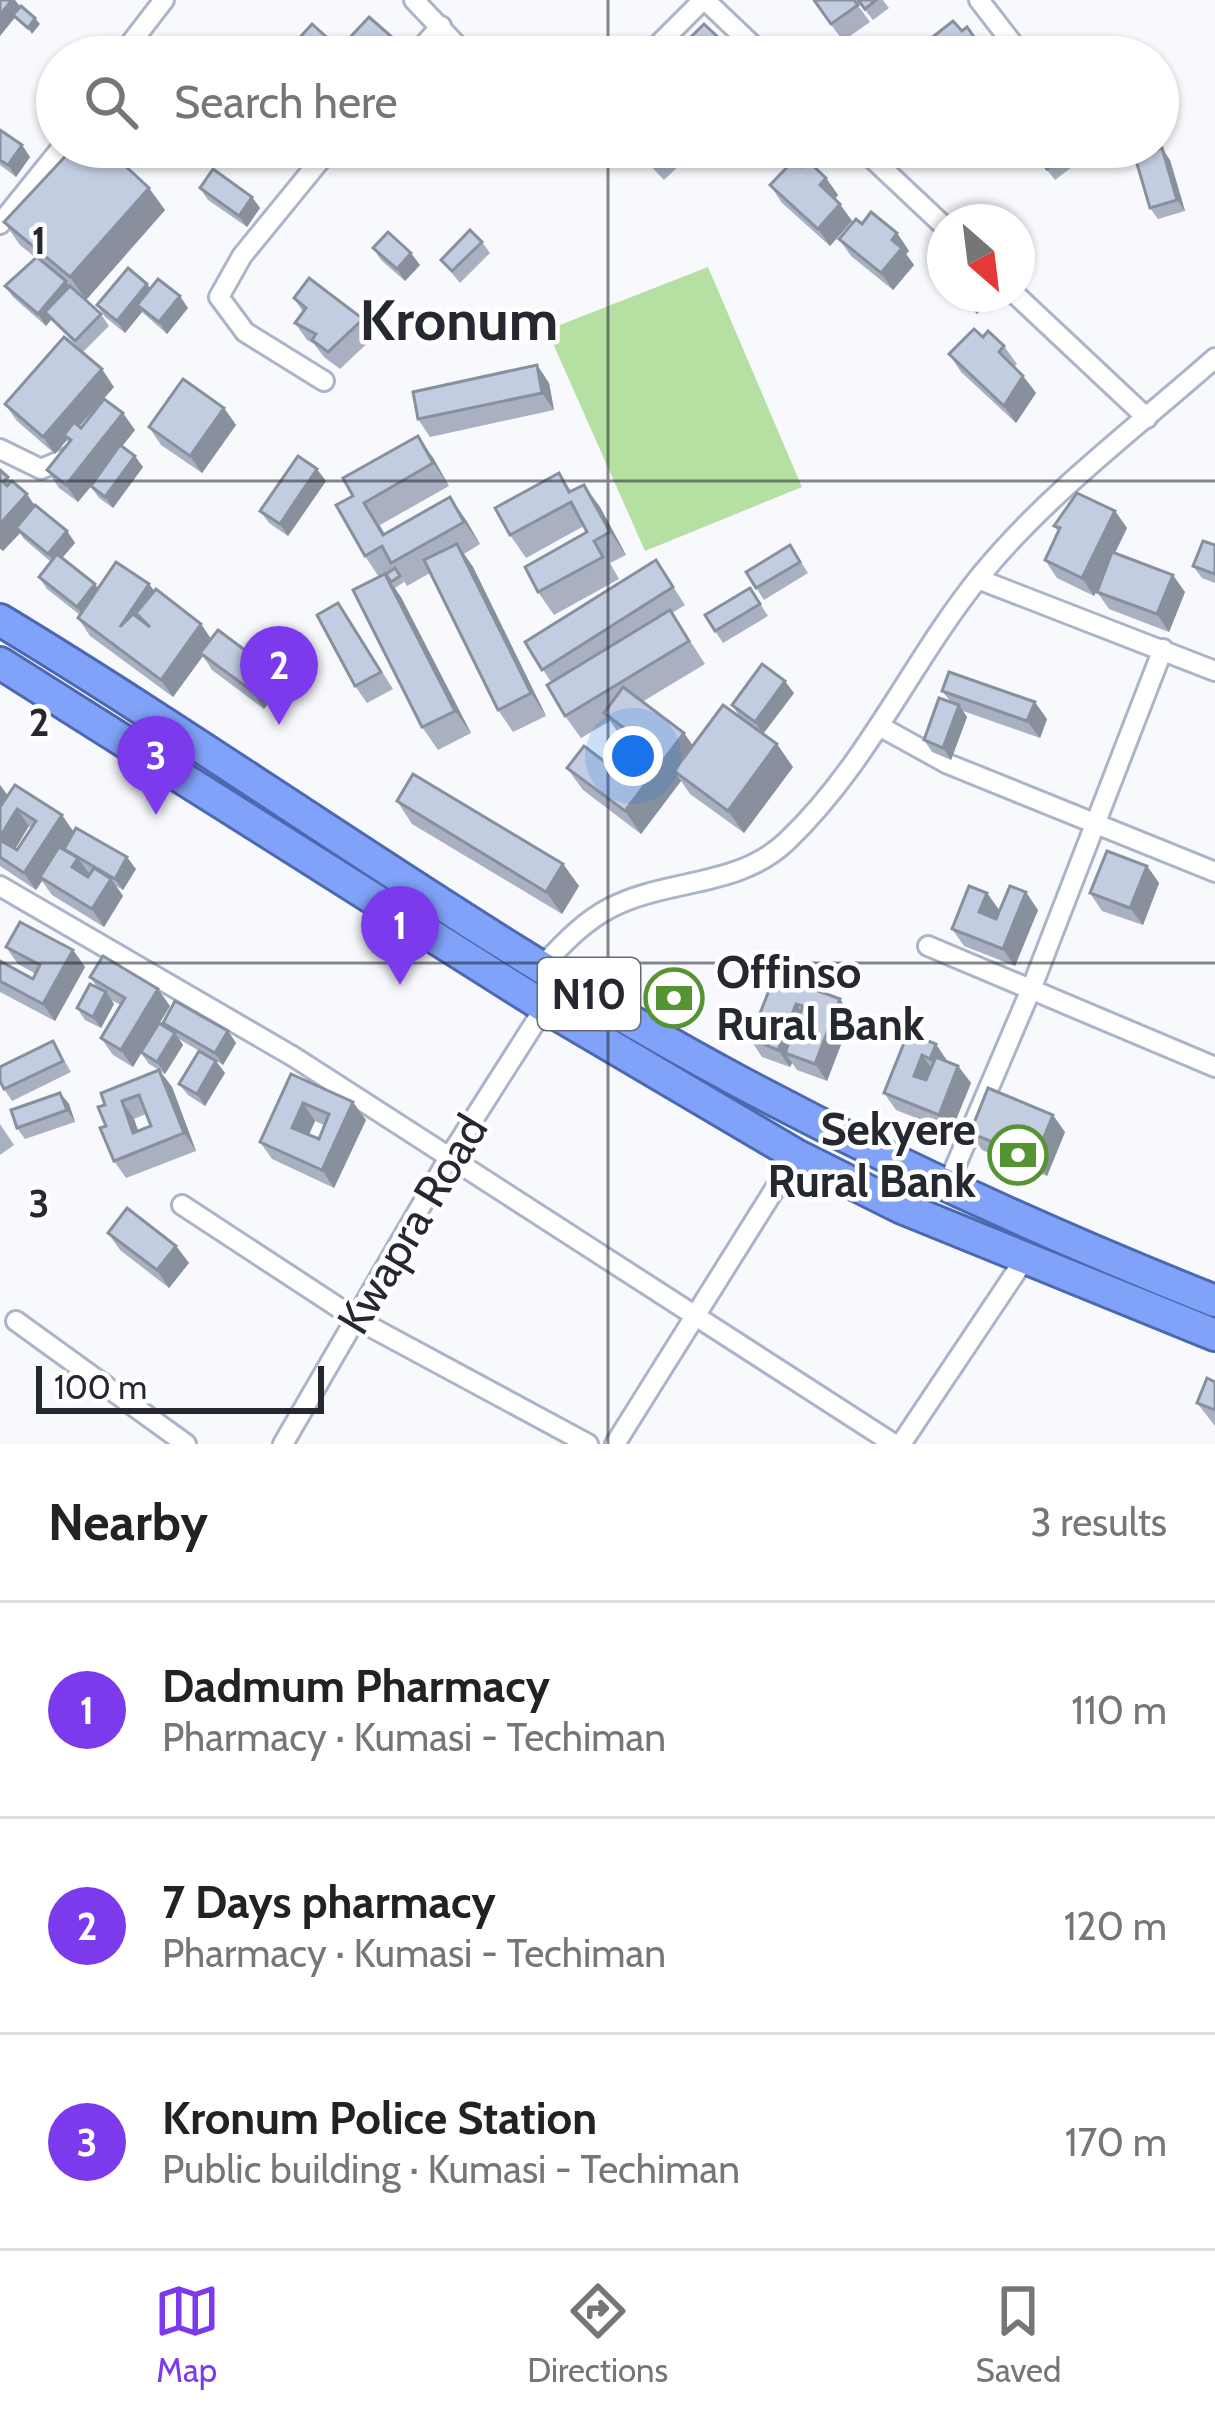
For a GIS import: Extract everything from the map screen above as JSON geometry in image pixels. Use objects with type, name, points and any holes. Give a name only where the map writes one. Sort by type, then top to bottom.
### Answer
[{"type":"highway","name":"N10","points":[[0,620],[542,967],[736,1081],[947,1186],[1215,1301]]},
{"type":"highway","name":"N10","points":[[0,664],[545,1007],[796,1155],[1024,1260],[1214,1332]]},
{"type":"street","points":[[414,0],[450,36]]},
{"type":"street","points":[[667,36],[704,0],[743,36]]},
{"type":"street","points":[[979,0],[1007,36]]},
{"type":"street","points":[[135,36],[158,2]]},
{"type":"street","points":[[432,36],[441,26]]},
{"type":"street","points":[[0,224],[45,168]]},
{"type":"street","points":[[314,168],[242,256],[219,297],[244,332],[324,381]]},
{"type":"street","points":[[882,168],[927,210]]},
{"type":"street","points":[[1035,312],[1147,418]]},
{"type":"street","points":[[542,967],[581,926],[614,905],[749,869],[787,842],[880,727],[978,579],[1032,518],[1215,358]]},
{"type":"street","points":[[0,449],[47,470],[60,465],[79,444]]},
{"type":"street","points":[[978,579],[1215,671]]},
{"type":"street","points":[[947,1186],[1032,988],[1162,649]]},
{"type":"street","points":[[880,727],[948,764],[1215,872]]},
{"type":"street","points":[[0,886],[294,1057],[897,1444],[1024,1260]]},
{"type":"street","points":[[928,946],[1215,1067]]},
{"type":"street","name":"Kwapra Road","points":[[283,1444],[449,1156],[545,1007]]},
{"type":"street","points":[[615,1444],[796,1155]]},
{"type":"street","points":[[182,1205],[356,1319],[588,1444]]},
{"type":"street","points":[[16,1321],[186,1444]]},
{"type":"green space","points":[[708,267],[802,487],[645,551],[547,330]]},
{"type":"building","points":[[814,0],[854,0],[858,5],[831,24]]},
{"type":"building","points":[[21,6],[35,18],[28,28],[13,15]]},
{"type":"building","points":[[369,17],[391,36],[351,36]]},
{"type":"building","points":[[953,21],[973,36],[934,36]]},
{"type":"building","points":[[312,24],[325,36],[301,36]]},
{"type":"building","points":[[704,24],[717,36],[692,36]]},
{"type":"building","points":[[0,130],[22,145],[8,165],[0,160]]},
{"type":"building","points":[[54,168],[128,168],[149,188],[70,277],[4,222]]},
{"type":"building","points":[[786,168],[815,168],[826,178],[820,185],[840,204],[818,229],[770,185]]},
{"type":"building","points":[[1138,168],[1168,168],[1177,200],[1150,208]]},
{"type":"building","points":[[213,169],[252,197],[239,216],[200,188]]},
{"type":"building","points":[[871,212],[897,233],[892,240],[902,248],[881,273],[839,239],[856,219],[862,224]]},
{"type":"building","points":[[470,230],[482,242],[452,271],[441,260]]},
{"type":"building","points":[[388,232],[411,253],[397,269],[373,248]]},
{"type":"building","points":[[37,257],[66,281],[38,314],[5,286]]},
{"type":"building","points":[[128,268],[147,284],[117,321],[97,305]]},
{"type":"building","points":[[309,278],[363,319],[328,352],[312,340],[316,334],[295,323],[306,308],[294,298]]},
{"type":"building","points":[[158,279],[180,296],[159,322],[137,305]]},
{"type":"building","points":[[70,286],[101,314],[75,341],[45,312]]},
{"type":"building","points":[[974,329],[983,337],[988,331],[1004,346],[999,352],[1023,376],[1004,406],[949,354]]},
{"type":"building","points":[[64,337],[102,369],[43,437],[5,404]]},
{"type":"building","points":[[537,365],[542,393],[418,419],[413,392]]},
{"type":"building","points":[[183,379],[224,408],[190,456],[149,427]]},
{"type":"building","points":[[104,399],[123,413],[66,485],[47,470],[71,440],[64,435],[74,422],[81,428]]},
{"type":"building","points":[[418,436],[433,463],[364,503],[383,535],[450,497],[464,522],[391,563],[382,546],[365,556],[336,505],[353,496],[343,478]]},
{"type":"building","points":[[120,445],[135,456],[105,497],[91,486]]},
{"type":"building","points":[[298,456],[317,469],[280,524],[260,511]]},
{"type":"building","points":[[0,470],[8,477],[3,482],[7,486],[12,481],[27,494],[0,524]]},
{"type":"building","points":[[559,473],[569,492],[584,485],[610,532],[594,541],[603,557],[538,592],[525,567],[587,532],[571,502],[510,535],[495,508]]},
{"type":"building","points":[[1077,493],[1115,511],[1082,578],[1045,560],[1060,528],[1054,526]]},
{"type":"building","points":[[35,505],[67,531],[48,554],[16,528]]},
{"type":"building","points":[[1203,541],[1215,545],[1215,574],[1193,566]]},
{"type":"building","points":[[457,544],[531,693],[498,710],[424,560]]},
{"type":"building","points":[[790,545],[800,562],[756,588],[746,572]]},
{"type":"building","points":[[1112,552],[1173,575],[1157,614],[1097,592]]},
{"type":"building","points":[[57,554],[95,584],[77,607],[39,577]]},
{"type":"building","points":[[656,560],[673,587],[542,670],[525,642]]},
{"type":"building","points":[[116,562],[149,584],[120,627],[133,614],[150,627],[136,613],[156,589],[201,624],[161,680],[78,618]]},
{"type":"building","points":[[395,568],[400,576],[391,582],[386,574]]},
{"type":"building","points":[[385,574],[455,711],[422,727],[353,590]]},
{"type":"building","points":[[750,588],[760,604],[715,631],[705,615]]},
{"type":"building","points":[[338,603],[381,672],[355,686],[317,615]]},
{"type":"building","points":[[670,610],[689,641],[565,716],[547,685]]},
{"type":"building","points":[[218,630],[269,668],[252,691],[200,653]]},
{"type":"building","points":[[762,664],[785,681],[755,722],[732,705]]},
{"type":"building","points":[[949,672],[1035,702],[1027,721],[942,691]]},
{"type":"building","points":[[623,687],[684,733],[625,811],[567,768],[584,746],[621,774],[644,743],[604,713]]},
{"type":"building","points":[[939,698],[959,705],[943,748],[924,740]]},
{"type":"building","points":[[723,705],[777,744],[728,811],[674,771]]},
{"type":"building","points":[[413,774],[563,864],[546,892],[397,801]]},
{"type":"building","points":[[15,785],[62,815],[24,873],[0,857],[0,840],[17,850],[36,821],[17,809],[0,837],[0,807]]},
{"type":"building","points":[[76,828],[127,857],[115,879],[64,849]]},
{"type":"building","points":[[59,847],[78,858],[72,867],[88,877],[94,868],[111,879],[92,909],[40,877]]},
{"type":"building","points":[[1107,851],[1147,866],[1130,908],[1090,893]]},
{"type":"building","points":[[969,886],[987,893],[979,912],[996,919],[1010,886],[1026,892],[1003,949],[952,929]]},
{"type":"building","points":[[20,922],[73,950],[43,1004],[0,981],[0,961],[33,979],[40,965],[6,947]]},
{"type":"building","points":[[103,956],[158,989],[121,1050],[101,1038],[125,998],[90,977]]},
{"type":"building","points":[[775,975],[840,999],[815,1064],[785,1053],[803,1006],[796,1004],[778,1050],[750,1039]]},
{"type":"building","points":[[90,984],[106,992],[93,1017],[77,1008]]},
{"type":"building","points":[[175,1001],[228,1031],[215,1053],[163,1023]]},
{"type":"building","points":[[159,1023],[175,1033],[157,1062],[141,1052]]},
{"type":"building","points":[[908,1033],[936,1044],[930,1059],[922,1055],[914,1076],[926,1080],[936,1057],[958,1066],[939,1115],[884,1093]]},
{"type":"building","points":[[53,1041],[63,1061],[4,1089],[0,1067]]},
{"type":"building","points":[[199,1051],[216,1061],[197,1094],[179,1084]]},
{"type":"building","points":[[159,1070],[184,1133],[114,1161],[100,1128],[106,1126],[98,1107],[105,1105],[101,1093]],"holes":[[[139,1095],[151,1126],[133,1133],[122,1101]]]},
{"type":"building","points":[[291,1074],[353,1102],[322,1170],[260,1142]],"holes":[[[303,1103],[329,1114],[319,1139],[292,1128]]]},
{"type":"building","points":[[988,1088],[1053,1115],[1035,1159],[970,1133]]},
{"type":"building","points":[[60,1093],[67,1110],[17,1128],[11,1110]]},
{"type":"building","points":[[127,1208],[176,1246],[157,1270],[108,1233]]},
{"type":"building","points":[[1207,1378],[1215,1382],[1215,1410],[1197,1403]]},
{"type":"place","name":"7 Days pharmacy","points":[[279,725]]},
{"type":"place","name":"Kronum Police Station","points":[[156,815]]},
{"type":"place","name":"Dadmum Pharmacy","points":[[400,985]]},
{"type":"place","name":"Offinso Rural Bank","points":[[674,998]]},
{"type":"place","name":"Sekyere Rural Bank","points":[[1018,1155]]},
{"type":"district","name":"Kronum","points":[[459,320]]}]
